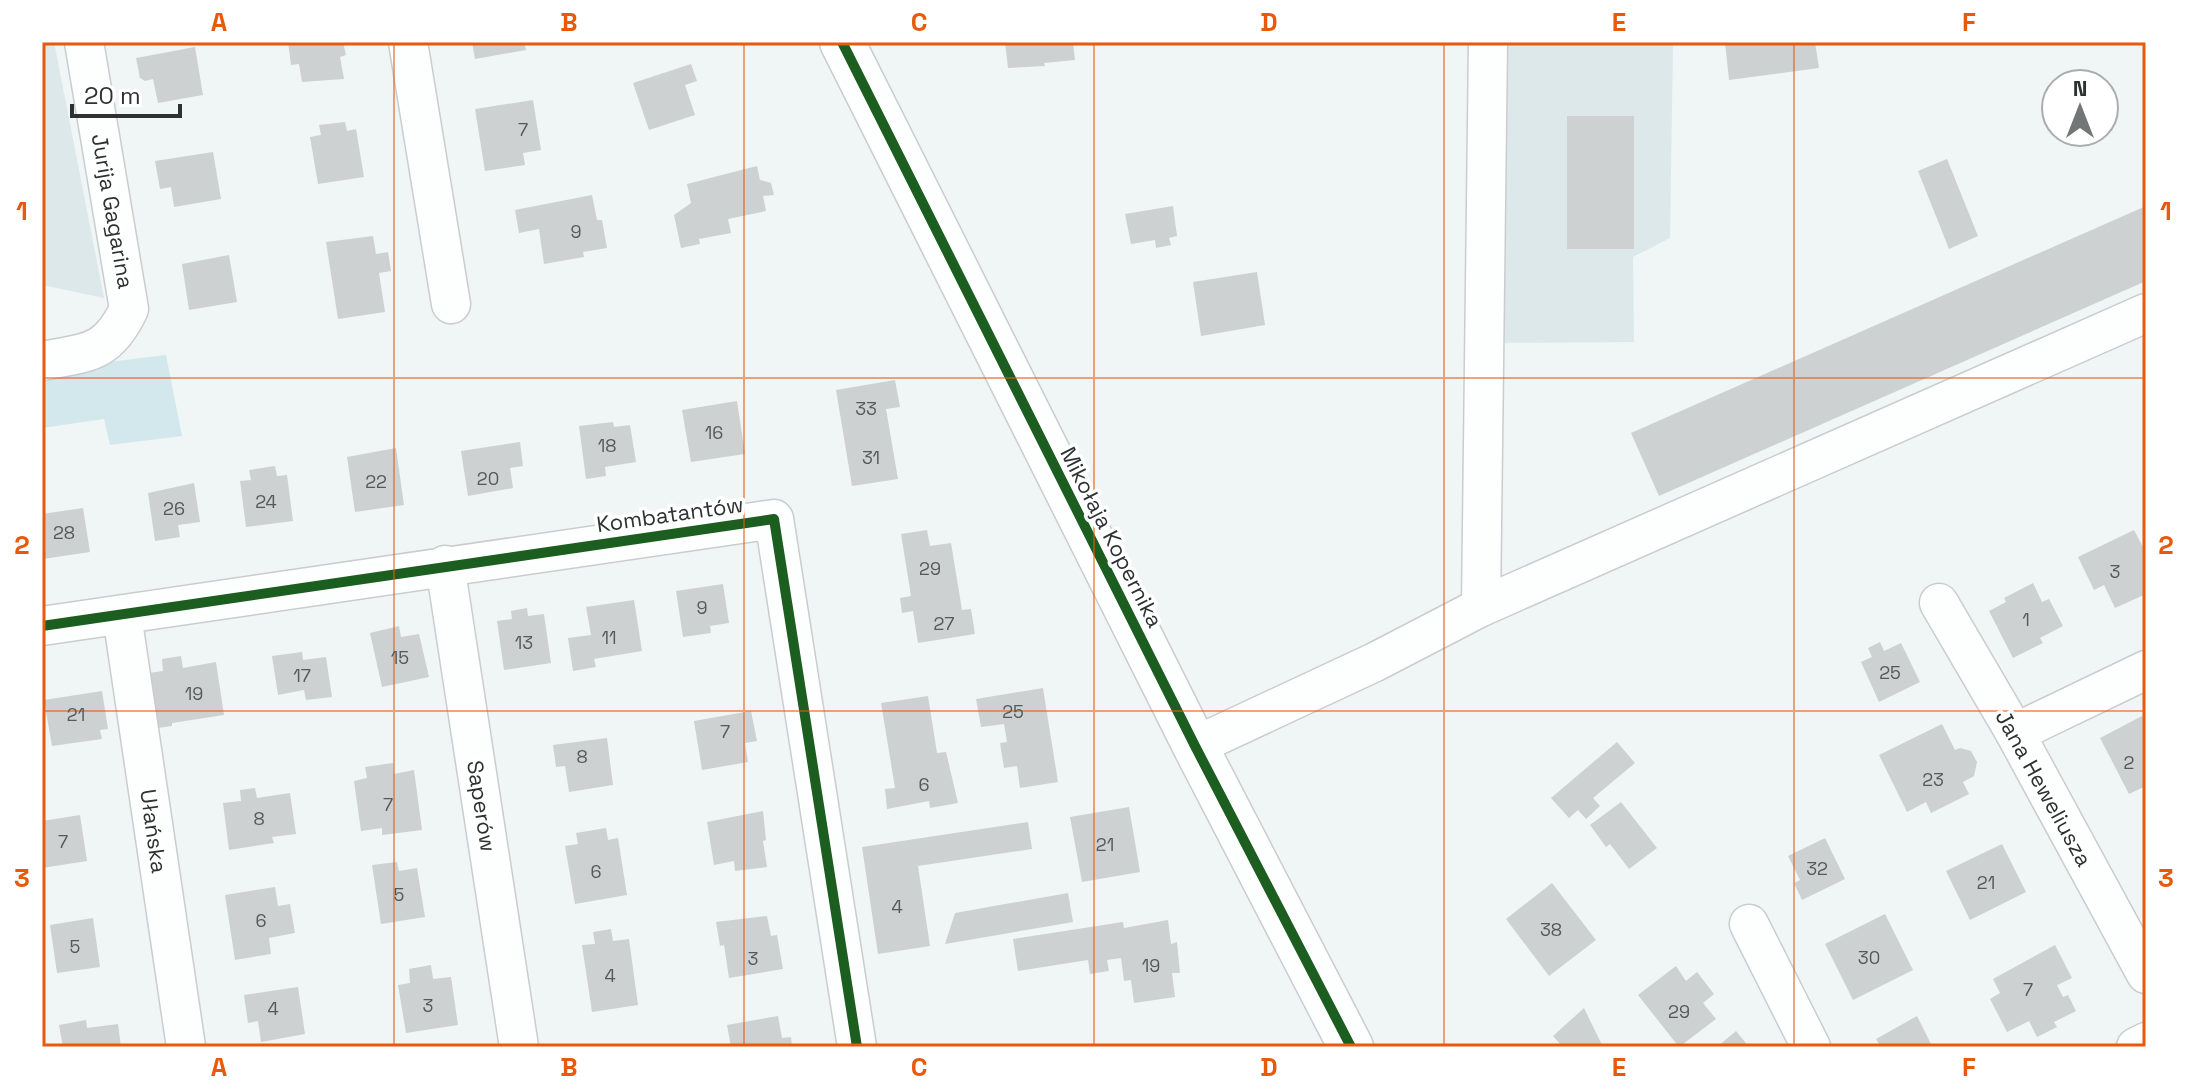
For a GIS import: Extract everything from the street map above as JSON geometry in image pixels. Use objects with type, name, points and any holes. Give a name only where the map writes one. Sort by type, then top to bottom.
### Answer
[{"type":"street","name":"Jurija Gagarina","points":[[42,361],[84,353],[105,345],[119,331],[129,309],[84,42]]},
{"type":"street","points":[[408,42],[451,304]]},
{"type":"street","name":"Mikołaja Kopernika","points":[[842,42],[1195,746],[1351,1047]]},
{"type":"street","points":[[1481,607],[1488,42]]},
{"type":"street","points":[[1195,746],[1375,662],[1481,607],[2146,313]]},
{"type":"street","name":"Kombatantów","points":[[42,626],[774,519],[857,1047]]},
{"type":"street","name":"Saperów","points":[[445,565],[519,1047]]},
{"type":"street","name":"Jana Heweliusza","points":[[1939,603],[2015,733],[2146,974]]},
{"type":"street","name":"Ułańska","points":[[122,615],[186,1047]]},
{"type":"street","points":[[2015,733],[2146,670]]},
{"type":"street","points":[[1749,924],[1811,1047]]},
{"type":"street","points":[[2136,1047],[2146,1042]]},
{"type":"shaded area","points":[[42,42],[54,42],[104,298],[42,285]]},
{"type":"shaded area","points":[[1499,42],[1673,42],[1670,238],[1633,257],[1634,342],[1497,343]]},
{"type":"shaded area","points":[[166,355],[182,436],[110,445],[104,419],[42,428],[42,370]]},
{"type":"building","points":[[288,42],[343,42],[346,55],[340,57],[344,79],[302,82],[299,64],[291,65]]},
{"type":"building","points":[[472,42],[524,42],[526,50],[475,59]]},
{"type":"building","points":[[1005,42],[1073,42],[1075,60],[1044,63],[1045,66],[1008,68]]},
{"type":"building","points":[[1725,42],[1815,42],[1819,68],[1729,80]]},
{"type":"building","points":[[195,47],[203,95],[158,103],[153,79],[145,81],[140,78],[136,58]]},
{"type":"building","points":[[691,64],[697,81],[685,85],[695,115],[649,130],[633,83]]},
{"type":"building","points":[[533,100],[541,150],[523,153],[525,165],[485,171],[475,109]]},
{"type":"building","points":[[1567,116],[1634,116],[1634,249],[1567,249]]},
{"type":"building","points":[[345,122],[347,131],[356,129],[364,177],[318,184],[310,137],[321,135],[319,125]]},
{"type":"building","points":[[213,152],[221,199],[174,207],[171,187],[160,189],[155,161]]},
{"type":"building","points":[[1947,159],[1978,236],[1949,249],[1918,171]]},
{"type":"building","points":[[757,166],[760,180],[771,183],[774,195],[763,196],[766,211],[728,219],[731,233],[699,239],[700,244],[681,248],[674,215],[691,203],[687,184]]},
{"type":"building","points":[[592,195],[597,220],[602,220],[607,248],[583,252],[584,257],[544,264],[539,229],[519,233],[515,210]]},
{"type":"building","points":[[1173,206],[1177,236],[1169,238],[1171,245],[1156,248],[1155,240],[1131,244],[1125,214]]},
{"type":"building","points":[[2146,206],[2146,281],[1659,496],[1631,433]]},
{"type":"building","points":[[373,236],[376,254],[388,252],[391,271],[379,273],[385,312],[338,319],[326,242]]},
{"type":"building","points":[[229,255],[237,302],[189,310],[182,264]]},
{"type":"building","points":[[1257,272],[1265,325],[1201,336],[1193,282]]},
{"type":"building","points":[[895,380],[900,407],[886,409],[898,479],[852,486],[836,390]]},
{"type":"building","points":[[737,401],[745,454],[691,462],[682,410]]},
{"type":"building","points":[[613,422],[614,427],[630,425],[636,462],[605,467],[606,476],[586,479],[579,426]]},
{"type":"building","points":[[520,442],[523,466],[510,468],[513,488],[468,496],[461,451]]},
{"type":"building","points":[[396,448],[404,505],[355,512],[347,457]]},
{"type":"building","points":[[275,466],[277,476],[287,475],[293,521],[246,527],[240,481],[251,480],[249,470]]},
{"type":"building","points":[[194,483],[200,522],[178,525],[180,537],[155,541],[148,493]]},
{"type":"building","points":[[83,508],[90,552],[43,559],[42,514]]},
{"type":"building","points":[[927,530],[930,546],[951,543],[962,610],[971,609],[975,634],[918,643],[913,611],[902,613],[900,598],[911,596],[901,534]]},
{"type":"building","points":[[2134,530],[2146,553],[2146,594],[2115,608],[2104,585],[2094,590],[2078,557]]},
{"type":"building","points":[[2033,583],[2042,602],[2049,599],[2063,626],[2040,638],[2043,643],[2013,658],[1989,611],[2006,602],[2004,598]]},
{"type":"building","points":[[723,584],[729,623],[710,626],[711,633],[683,637],[676,591]]},
{"type":"building","points":[[634,600],[642,651],[594,659],[596,667],[573,671],[568,638],[591,635],[586,607]]},
{"type":"building","points":[[527,608],[528,616],[544,614],[551,663],[504,670],[497,621],[512,619],[511,611]]},
{"type":"building","points":[[399,626],[401,637],[419,634],[429,677],[382,687],[370,633]]},
{"type":"building","points":[[1880,642],[1884,651],[1901,643],[1920,682],[1879,702],[1861,662],[1872,657],[1868,648]]},
{"type":"building","points":[[302,652],[303,660],[326,657],[332,697],[306,700],[304,690],[278,695],[272,656]]},
{"type":"building","points":[[181,656],[183,668],[216,662],[224,715],[151,729],[142,674],[163,671],[162,659]]},
{"type":"building","points":[[1043,688],[1058,782],[1020,788],[1017,766],[1004,768],[1000,743],[1007,742],[1004,724],[981,727],[976,699]]},
{"type":"building","points":[[102,691],[108,729],[100,730],[102,739],[52,746],[44,700]]},
{"type":"building","points":[[928,696],[937,753],[946,752],[958,803],[930,808],[929,801],[887,809],[885,789],[895,788],[881,703]]},
{"type":"building","points":[[751,711],[757,741],[745,743],[748,762],[702,770],[694,721]]},
{"type":"building","points":[[2142,716],[2146,723],[2146,786],[2129,794],[2100,738]]},
{"type":"building","points":[[1942,724],[1955,750],[1971,751],[1977,762],[1974,776],[1963,782],[1969,794],[1931,813],[1926,802],[1907,812],[1879,755]]},
{"type":"building","points":[[607,738],[613,785],[569,792],[565,766],[556,767],[553,745]]},
{"type":"building","points":[[1617,742],[1635,763],[1593,798],[1600,806],[1586,819],[1578,810],[1569,818],[1551,798]]},
{"type":"building","points":[[393,763],[394,774],[414,770],[422,830],[382,835],[382,828],[361,831],[354,781],[367,778],[365,767]]},
{"type":"building","points":[[255,788],[257,798],[290,793],[296,834],[272,837],[274,843],[229,850],[223,803],[241,801],[240,790]]},
{"type":"building","points":[[1621,802],[1657,848],[1629,869],[1610,844],[1606,847],[1590,825]]},
{"type":"building","points":[[1129,807],[1140,872],[1082,882],[1070,817]]},
{"type":"building","points":[[763,811],[767,867],[735,871],[734,861],[714,865],[707,822]]},
{"type":"building","points":[[80,815],[87,861],[42,868],[42,821]]},
{"type":"building","points":[[1028,822],[1032,849],[918,866],[930,946],[878,954],[862,847]]},
{"type":"building","points":[[606,828],[608,840],[618,838],[627,895],[575,904],[565,846],[578,844],[576,833]]},
{"type":"building","points":[[1825,838],[1845,879],[1802,900],[1794,883],[1800,880],[1788,856]]},
{"type":"building","points":[[2002,844],[2026,892],[1970,920],[1946,871]]},
{"type":"building","points":[[397,862],[399,871],[417,868],[425,917],[381,924],[372,865]]},
{"type":"building","points":[[1552,883],[1596,940],[1549,976],[1506,919]]},
{"type":"building","points":[[275,887],[278,906],[290,904],[295,933],[269,938],[271,954],[235,960],[225,895]]},
{"type":"building","points":[[1068,893],[1073,922],[945,944],[955,913]]},
{"type":"building","points":[[1885,914],[1913,970],[1853,1000],[1825,944]]},
{"type":"building","points":[[767,916],[771,936],[777,935],[783,969],[729,978],[724,945],[720,946],[716,922]]},
{"type":"building","points":[[93,918],[100,967],[57,973],[50,925]]},
{"type":"building","points":[[1168,920],[1171,944],[1177,942],[1180,973],[1172,973],[1175,997],[1134,1003],[1131,980],[1124,981],[1121,958],[1107,960],[1109,971],[1090,974],[1088,960],[1018,971],[1013,939],[1123,922],[1124,928]]},
{"type":"building","points":[[611,929],[613,941],[629,939],[638,1005],[592,1012],[582,945],[595,944],[593,932]]},
{"type":"building","points":[[2055,945],[2072,978],[2057,985],[2063,997],[2068,995],[2076,1011],[2054,1022],[2057,1027],[2037,1037],[2029,1021],[2007,1032],[1990,999],[2000,993],[1993,979]]},
{"type":"building","points":[[431,965],[433,979],[451,977],[458,1025],[406,1033],[398,985],[410,983],[409,969]]},
{"type":"building","points":[[1676,966],[1686,981],[1697,972],[1714,994],[1703,1003],[1716,1019],[1679,1047],[1638,995]]},
{"type":"building","points":[[298,987],[305,1034],[261,1042],[258,1021],[248,1023],[244,995]]},
{"type":"building","points":[[1584,1008],[1603,1047],[1563,1047],[1553,1036]]},
{"type":"building","points":[[778,1016],[782,1038],[791,1037],[792,1047],[731,1047],[727,1025]]},
{"type":"building","points":[[1917,1016],[1932,1046],[1881,1047],[1876,1039]]},
{"type":"building","points":[[86,1020],[87,1028],[118,1024],[121,1047],[63,1047],[59,1025]]},
{"type":"building","points":[[1736,1031],[1749,1047],[1717,1047]]},
{"type":"cycle path","points":[[842,42],[1195,746],[1351,1047]]},
{"type":"cycle path","points":[[42,626],[774,519],[857,1047]]}]
